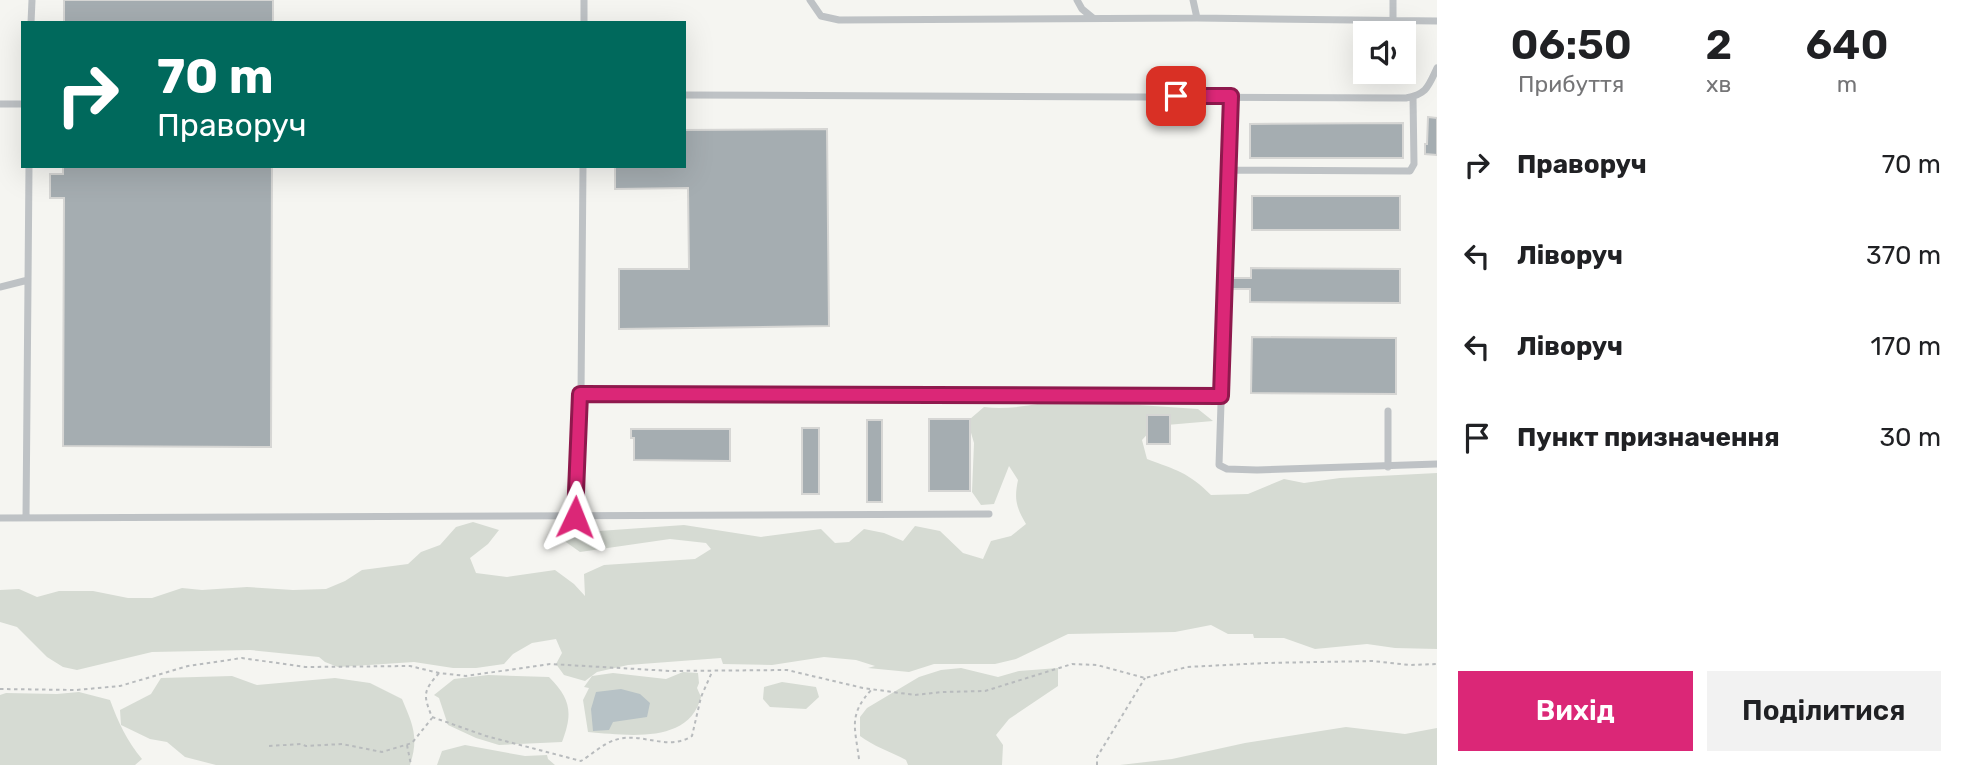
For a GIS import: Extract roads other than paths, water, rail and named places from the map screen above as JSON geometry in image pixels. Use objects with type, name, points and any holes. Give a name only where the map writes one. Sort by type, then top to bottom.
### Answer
[{"type":"lane","points":[[31,21],[32,0]]},
{"type":"lane","points":[[584,0],[584,21]]},
{"type":"lane","points":[[810,0],[821,16],[839,20],[1437,21]]},
{"type":"lane","points":[[1077,0],[1093,19]]},
{"type":"lane","points":[[1193,0],[1198,19]]},
{"type":"lane","points":[[1393,0],[1393,20]]},
{"type":"lane","points":[[686,95],[1413,97],[1420,95],[1428,87],[1437,68]]},
{"type":"lane","points":[[1428,87],[1437,88]]},
{"type":"lane","points":[[1231,96],[1219,465],[1227,469],[1257,470],[1437,464]]},
{"type":"lane","points":[[1228,170],[1410,171],[1414,164],[1413,97]]},
{"type":"lane","points":[[0,104],[21,104]]},
{"type":"lane","points":[[26,519],[29,168]]},
{"type":"lane","points":[[575,517],[580,394],[583,168]]},
{"type":"lane","points":[[0,287],[28,280]]},
{"type":"lane","points":[[580,394],[1221,396]]},
{"type":"lane","points":[[1388,411],[1388,467]]},
{"type":"lane","points":[[0,519],[989,513]]}]
